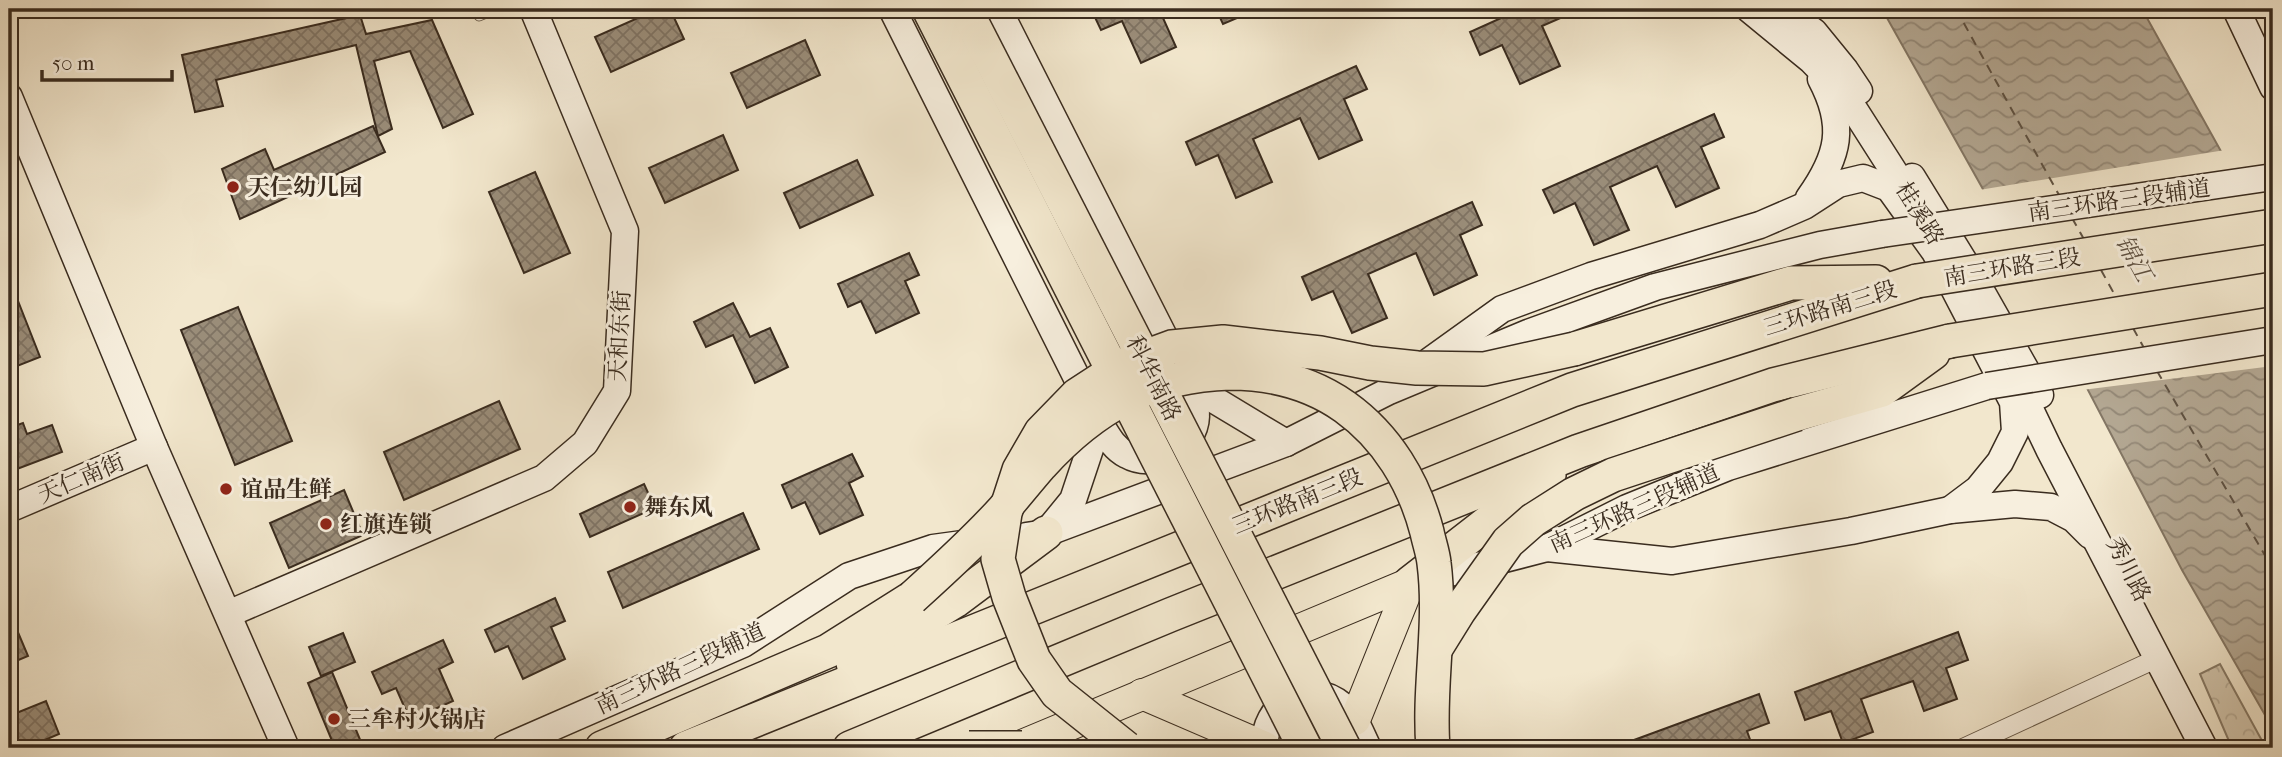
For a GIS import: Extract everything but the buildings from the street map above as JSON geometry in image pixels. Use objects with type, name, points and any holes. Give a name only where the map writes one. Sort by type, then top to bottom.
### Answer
[{"type":"highway","name":"科华南路","points":[[929,9],[1305,748]]},
{"type":"highway","name":"科华南路","points":[[965,9],[1349,734]]},
{"type":"highway","name":"南三环路三段","points":[[1917,281],[2273,226]]},
{"type":"highway","points":[[1126,748],[1057,693],[1034,660],[1009,597],[998,559],[1005,513],[1019,470],[1041,432],[1077,395],[1123,365],[1172,347],[1223,342],[1321,353],[1370,363],[1417,368],[1484,369],[1574,349],[1791,284],[1917,281]]},
{"type":"highway","name":"三环路南三段","points":[[686,748],[1572,390],[1917,281]]},
{"type":"highway","points":[[850,748],[1170,615],[1579,451],[1773,385],[1950,341],[2273,289]]},
{"type":"highway","points":[[1436,648],[1508,542],[1533,520],[1574,494],[1613,475],[1797,414],[1882,390],[1950,341]]},
{"type":"highway","points":[[602,748],[828,651],[912,598],[986,527],[1042,464],[1079,428],[1122,398],[1160,383],[1200,374],[1249,373],[1289,380],[1329,395],[1365,421],[1400,464],[1419,503],[1434,562],[1436,648],[1431,720],[1433,748]]},
{"type":"highway","points":[[1410,583],[1579,451]]},
{"type":"highway","points":[[770,714],[955,601],[1046,533]]},
{"type":"highway","points":[[969,748],[1022,748]]},
{"type":"main road","points":[[1349,734],[1410,583]]},
{"type":"main road","name":"南三环路三段辅道","points":[[1015,748],[1410,583]]},
{"type":"main road","points":[[1142,694],[1265,747]]},
{"type":"street","name":"天和东街","points":[[228,614],[544,478],[586,443],[617,391],[625,231],[533,9]]},
{"type":"street","points":[[892,9],[1099,422],[1114,446],[1129,457],[1150,462],[1175,452],[1189,437],[1196,416],[1188,384],[998,9]]},
{"type":"street","name":"桂溪路","points":[[1749,9],[1811,60],[1845,95],[1974,300],[2026,398],[2049,449]]},
{"type":"street","name":"桂溪路","points":[[1783,9],[1814,32],[1845,70],[1968,268],[2037,390]]},
{"type":"street","points":[[2235,9],[2263,50],[2273,87]]},
{"type":"street","points":[[1804,206],[1822,180],[1837,139],[1833,101],[1811,60]]},
{"type":"street","points":[[9,97],[154,447],[286,748]]},
{"type":"street","name":"南三环路三段辅道","points":[[505,748],[743,644],[849,576],[933,548],[1046,533],[1286,443],[1389,391],[1528,332],[1655,286],[1820,245],[1882,234],[2273,177]]},
{"type":"street","points":[[1389,391],[1502,309],[1591,276],[1760,225],[1804,206],[1838,184],[1863,178],[1889,188],[1935,252],[2013,401],[2015,432],[2000,462],[1978,489],[1950,510]]},
{"type":"street","name":"南三环路三段辅道","points":[[1410,583],[1547,548],[1627,508],[1728,467],[1987,386],[2273,340]]},
{"type":"street","points":[[1188,384],[1286,443]]},
{"type":"street","name":"秀川路","points":[[2037,390],[2221,748]]},
{"type":"street","points":[[1046,533],[1073,500],[1099,422]]},
{"type":"street","name":"天仁南街","points":[[9,509],[154,447]]},
{"type":"street","name":"秀川路","points":[[2049,449],[2204,748]]},
{"type":"street","points":[[1547,548],[1672,561],[1851,531],[1950,510],[2015,504],[2051,508],[2074,519],[2100,545]]},
{"type":"street","points":[[1963,748],[2158,658]]},
{"type":"street","points":[[1265,747],[1267,728],[1276,709],[1294,697],[1312,692],[1330,697],[1345,707],[1349,734],[1368,748]]},
{"type":"lane","points":[[479,16],[496,9]]},
{"type":"green space","points":[[2220,664],[2266,748],[2232,748],[2200,674]]},
{"type":"water","name":"锦江","points":[[1882,9],[2142,9],[2273,245],[2273,729],[2182,570],[1984,191]]},
{"type":"pier","points":[[2225,150],[2273,238],[2273,366],[2082,390],[1979,190]]},
{"type":"ferry route","points":[[1956,9],[2059,195]]},
{"type":"ferry route","points":[[2072,218],[2085,241]]},
{"type":"ferry route","points":[[2101,270],[2117,299]]},
{"type":"ferry route","points":[[2133,328],[2144,348]]},
{"type":"ferry route","points":[[2157,371],[2273,569]]},
{"type":"place","name":"天仁幼儿园","points":[[233,187]]},
{"type":"place","name":"谊品生鲜","points":[[226,489]]},
{"type":"place","name":"舞东风","points":[[630,507]]},
{"type":"place","name":"红旗连锁","points":[[326,524]]},
{"type":"place","name":"三牟村火锅店","points":[[334,719]]}]
